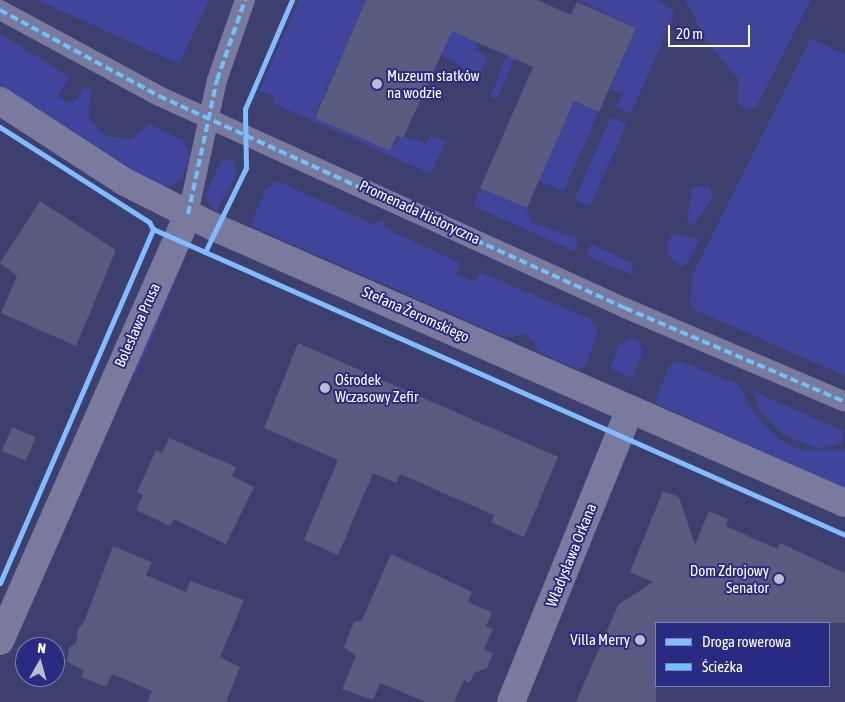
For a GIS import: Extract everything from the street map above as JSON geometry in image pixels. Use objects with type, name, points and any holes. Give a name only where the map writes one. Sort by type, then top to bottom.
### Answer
[{"type":"street","name":"Bolesława Prusa","points":[[3,627],[188,214],[217,80],[245,0]]},
{"type":"street","name":"Promenada Historyczna","points":[[0,10],[159,96],[210,117],[625,308],[845,402]]},
{"type":"street","name":"Stefana Żeromskiego","points":[[0,101],[123,181],[188,214],[845,504]]},
{"type":"street","name":"Władysława Orkana","points":[[511,702],[630,409]]},
{"type":"shaded area","points":[[37,0],[209,0],[179,64]]},
{"type":"shaded area","points":[[299,0],[366,0],[314,117],[390,151],[401,135],[426,144],[431,136],[445,141],[431,174],[273,103],[275,97],[259,91]]},
{"type":"shaded area","points":[[578,0],[658,0],[675,12],[631,114],[616,107],[622,93],[610,89],[636,28]]},
{"type":"shaded area","points":[[685,0],[811,0],[756,107],[745,109],[737,102],[739,80],[708,43]]},
{"type":"shaded area","points":[[446,25],[479,40],[475,49],[488,57],[479,76],[440,55]]},
{"type":"shaded area","points":[[0,33],[69,77],[58,96],[67,103],[74,103],[84,87],[91,91],[89,118],[105,136],[132,139],[149,124],[185,141],[190,157],[180,181],[163,189],[0,85]]},
{"type":"shaded area","points":[[811,38],[845,55],[845,376],[693,309],[690,301],[693,273]]},
{"type":"shaded area","points":[[519,48],[497,99],[490,97],[508,53]]},
{"type":"shaded area","points":[[574,101],[599,112],[563,191],[539,180]]},
{"type":"shaded area","points":[[611,117],[627,124],[590,206],[574,199]]},
{"type":"shaded area","points":[[221,160],[233,161],[237,174],[216,212],[205,197]]},
{"type":"shaded area","points":[[277,181],[373,224],[383,221],[386,229],[460,263],[456,273],[475,282],[480,272],[590,319],[598,330],[586,365],[578,370],[538,351],[531,338],[522,334],[507,338],[251,226],[265,189]]},
{"type":"shaded area","points":[[692,187],[709,187],[713,196],[694,225],[687,221]]},
{"type":"shaded area","points":[[480,188],[527,208],[531,222],[579,239],[574,251],[473,206]]},
{"type":"shaded area","points":[[671,233],[700,239],[687,264],[680,267],[666,252]]},
{"type":"shaded area","points":[[591,244],[633,264],[632,275],[587,256]]},
{"type":"shaded area","points":[[181,255],[185,257],[152,338],[136,374],[130,374]]},
{"type":"shaded area","points":[[629,337],[638,340],[643,351],[632,378],[610,368],[618,347]]},
{"type":"shaded area","points":[[677,360],[739,385],[754,413],[778,439],[800,450],[845,450],[845,488],[655,403],[669,365]]},
{"type":"shaded area","points":[[753,391],[843,431],[842,444],[818,448],[784,435],[760,411]]},
{"type":"building","points":[[366,0],[537,0],[571,15],[577,2],[636,28],[599,112],[574,101],[527,208],[480,188],[533,67],[452,31],[403,138],[397,136],[390,151],[315,118]]},
{"type":"building","points":[[40,201],[116,250],[76,346],[1,313],[17,276],[0,263]]},
{"type":"building","points":[[298,343],[558,457],[524,537],[491,522],[494,515],[400,474],[396,483],[373,473],[338,555],[304,540],[338,460],[264,428]]},
{"type":"building","points":[[12,427],[36,437],[26,461],[2,451]]},
{"type":"building","points":[[169,438],[236,467],[232,476],[254,487],[226,544],[174,519],[170,526],[136,510],[143,495],[137,492],[156,450],[162,453]]},
{"type":"building","points":[[663,491],[679,497],[695,545],[709,511],[728,519],[726,526],[777,549],[780,543],[845,573],[845,623],[655,622],[656,702],[576,702],[618,605],[653,582],[630,572]]},
{"type":"building","points":[[113,546],[152,562],[146,575],[186,592],[190,581],[244,600],[220,657],[240,667],[226,702],[147,702],[152,691],[112,674],[106,687],[81,677],[84,671],[67,662],[69,648],[76,643],[78,629],[84,622]]},
{"type":"building","points":[[391,554],[472,592],[468,602],[492,612],[486,626],[493,629],[484,649],[493,654],[487,668],[474,673],[470,683],[464,680],[454,702],[426,702],[380,683],[373,700],[342,689],[356,656],[344,647],[354,622],[362,620]]},
{"type":"marked path","points":[[188,214],[217,80],[245,0]]},
{"type":"marked path","points":[[0,10],[159,96],[625,308],[845,402]]},
{"type":"cycle path","points":[[205,252],[246,168],[245,109],[292,0]]},
{"type":"cycle path","points":[[0,127],[149,222],[153,229],[845,535]]},
{"type":"cycle path","points":[[0,583],[153,229]]},
{"type":"place","name":"Muzeum statków na wodzie","points":[[377,84]]},
{"type":"place","name":"Ośrodek Wczasowy Zefir","points":[[325,388]]},
{"type":"place","name":"Dom Zdrojowy Senator","points":[[779,579]]},
{"type":"place","name":"Villa Merry","points":[[640,640]]}]
